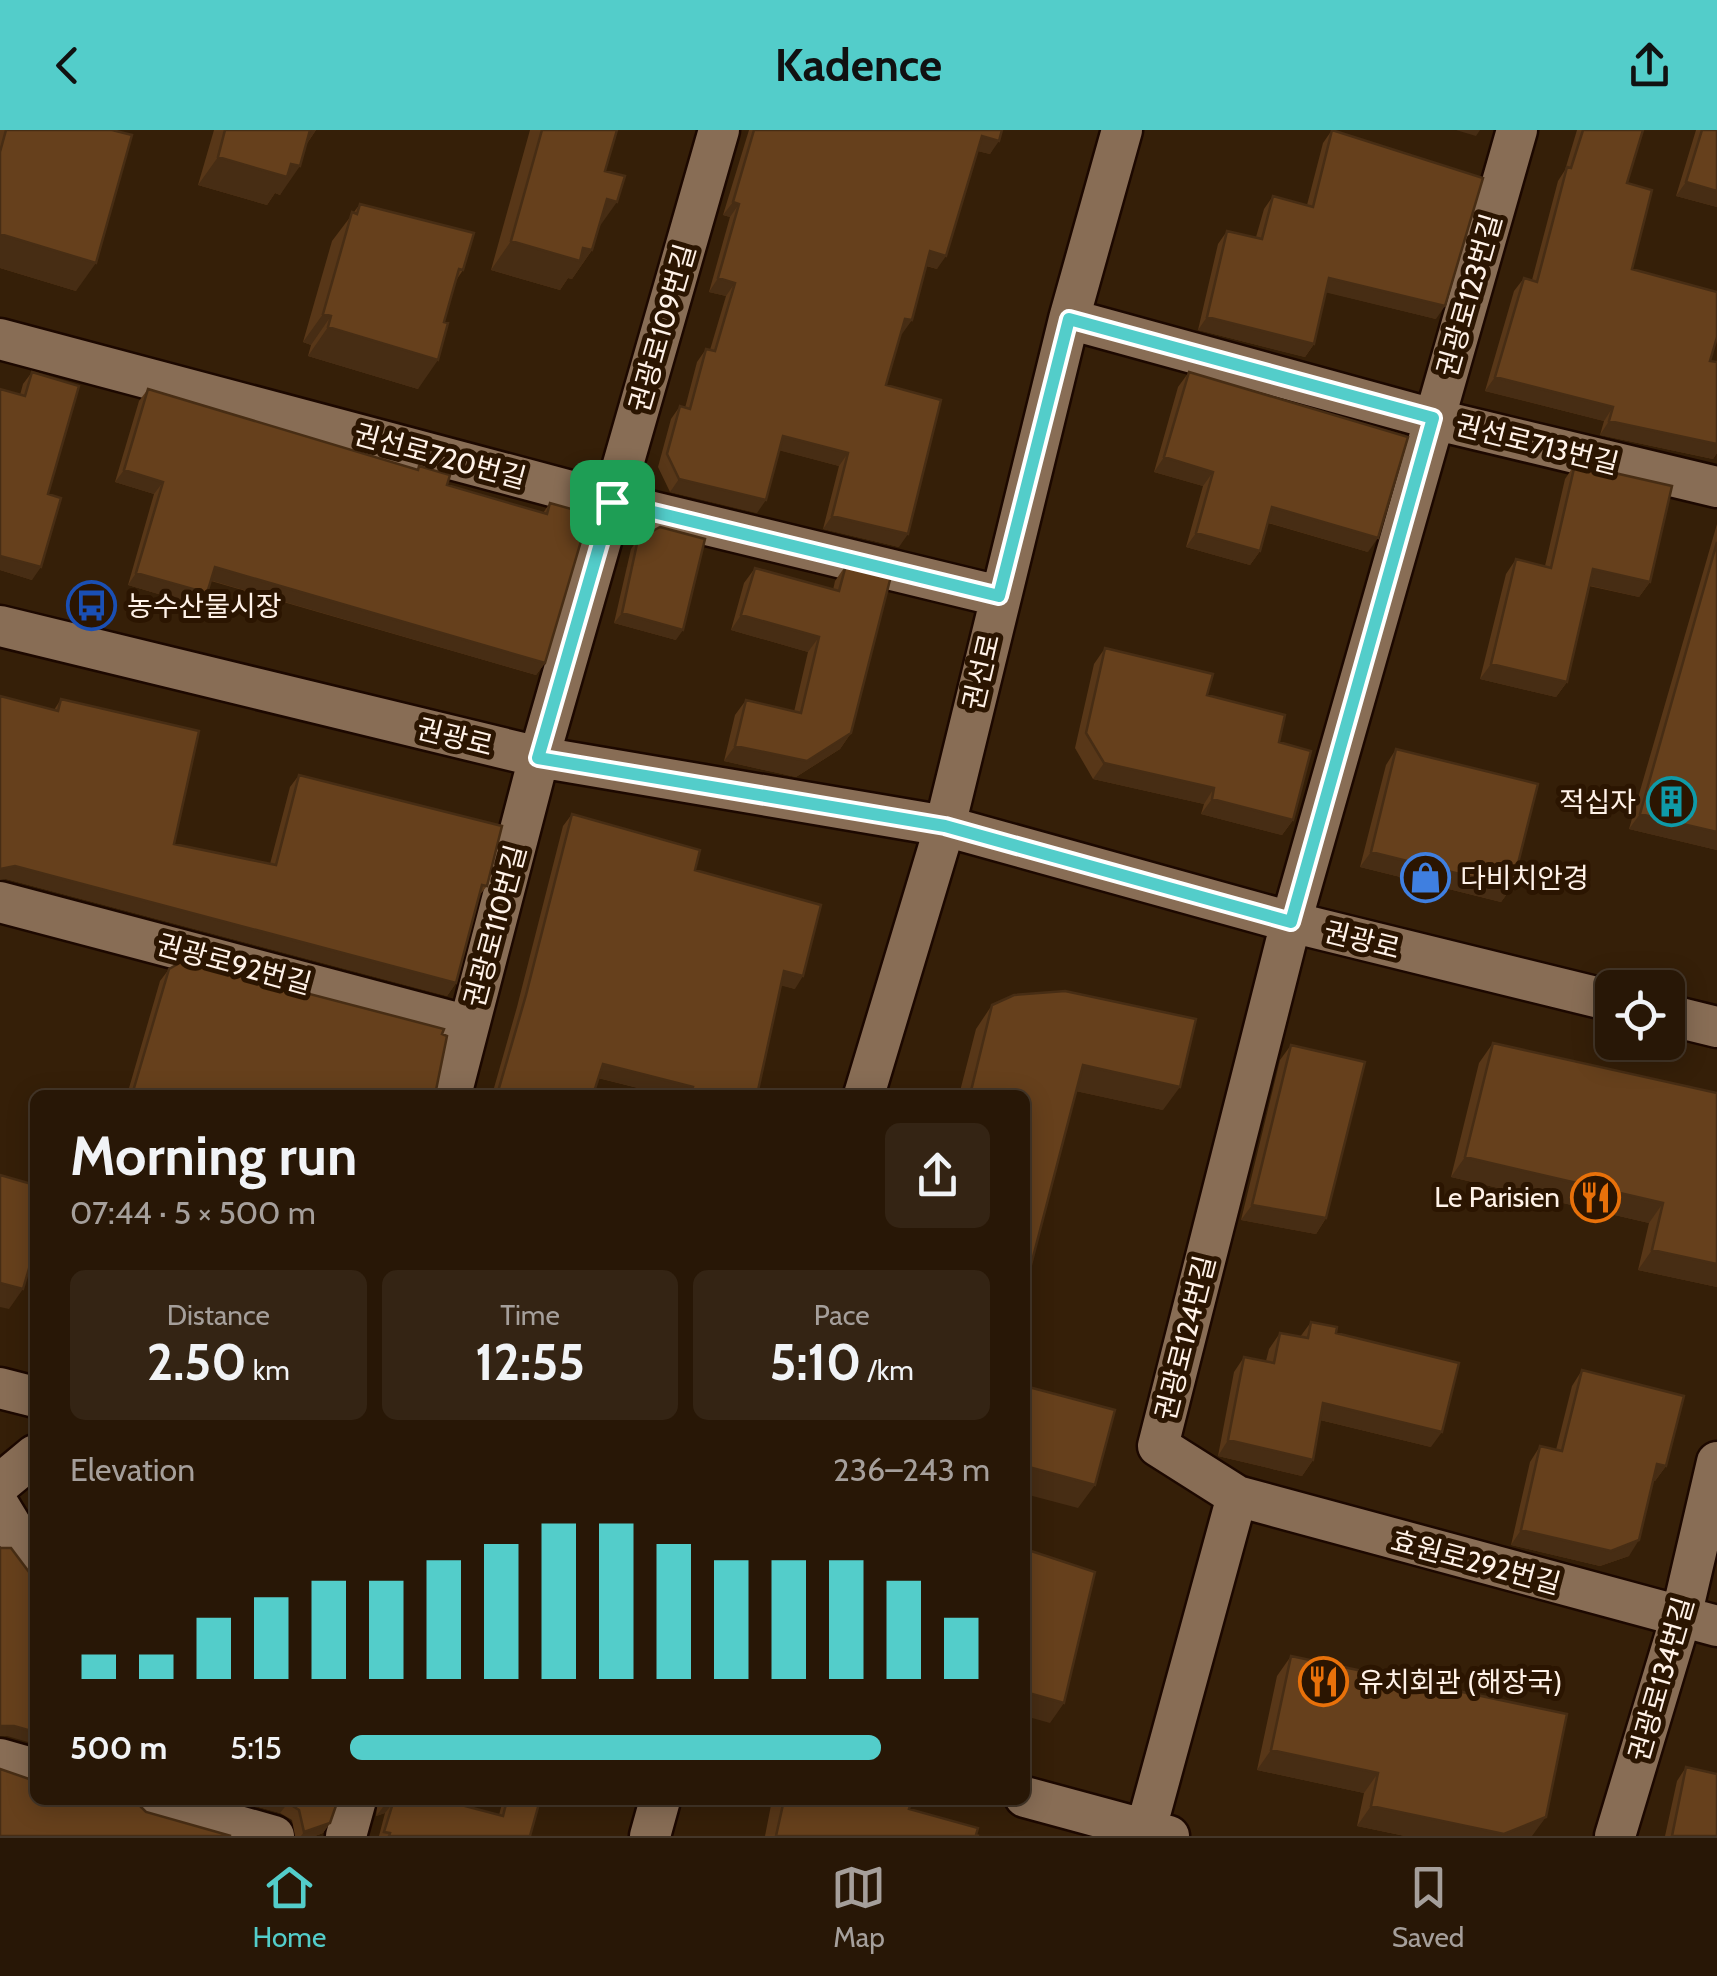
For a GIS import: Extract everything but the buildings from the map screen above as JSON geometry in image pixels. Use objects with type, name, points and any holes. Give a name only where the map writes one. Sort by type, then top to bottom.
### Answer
[{"type":"street","name":"권광로109번길","points":[[538,758],[719,130]]},
{"type":"street","name":"권선로","points":[[866,1090],[945,826],[1069,319],[1122,130]]},
{"type":"street","name":"권광로123번길","points":[[1291,922],[1517,130]]},
{"type":"street","name":"권선로713번길","points":[[1069,319],[1433,418],[1717,488]]},
{"type":"street","name":"권선로720번길","points":[[0,339],[612,502],[999,596]]},
{"type":"street","name":"권광로","points":[[0,626],[538,758],[945,826],[1291,922],[1595,997]]},
{"type":"street","name":"권광로110번길","points":[[451,1090],[538,758]]},
{"type":"street","name":"권광로92번길","points":[[0,902],[469,1026]]},
{"type":"street","name":"권광로124번길","points":[[1236,1496],[1158,1446],[1291,922]]},
{"type":"street","points":[[1685,1019],[1717,1027]]},
{"type":"street","points":[[0,1388],[30,1396]]},
{"type":"street","points":[[0,1484],[30,1459]]},
{"type":"street","name":"권광로134번길","points":[[1615,1836],[1699,1622],[1717,1462]]},
{"type":"street","name":"효원로292번길","points":[[1236,1496],[1699,1622]]},
{"type":"street","points":[[1030,1798],[1158,1833],[1236,1496]]},
{"type":"street","points":[[0,1507],[30,1557]]},
{"type":"street","points":[[0,1759],[30,1768]]},
{"type":"street","points":[[164,1805],[274,1836]]},
{"type":"street","points":[[346,1836],[355,1805]]},
{"type":"street","points":[[650,1836],[659,1805]]},
{"type":"place","name":"농수산물시장","points":[[92,606]]},
{"type":"place","name":"적십자","points":[[1671,802]]},
{"type":"place","name":"다비치안경","points":[[1425,878]]},
{"type":"place","name":"Le Parisien","points":[[1595,1197]]},
{"type":"place","name":"유치회관 (해장국)","points":[[1323,1682]]},
{"type":"route","points":[[1069,319],[1433,418],[1291,922],[945,826],[538,758],[612,502],[999,596],[1069,319]]}]
